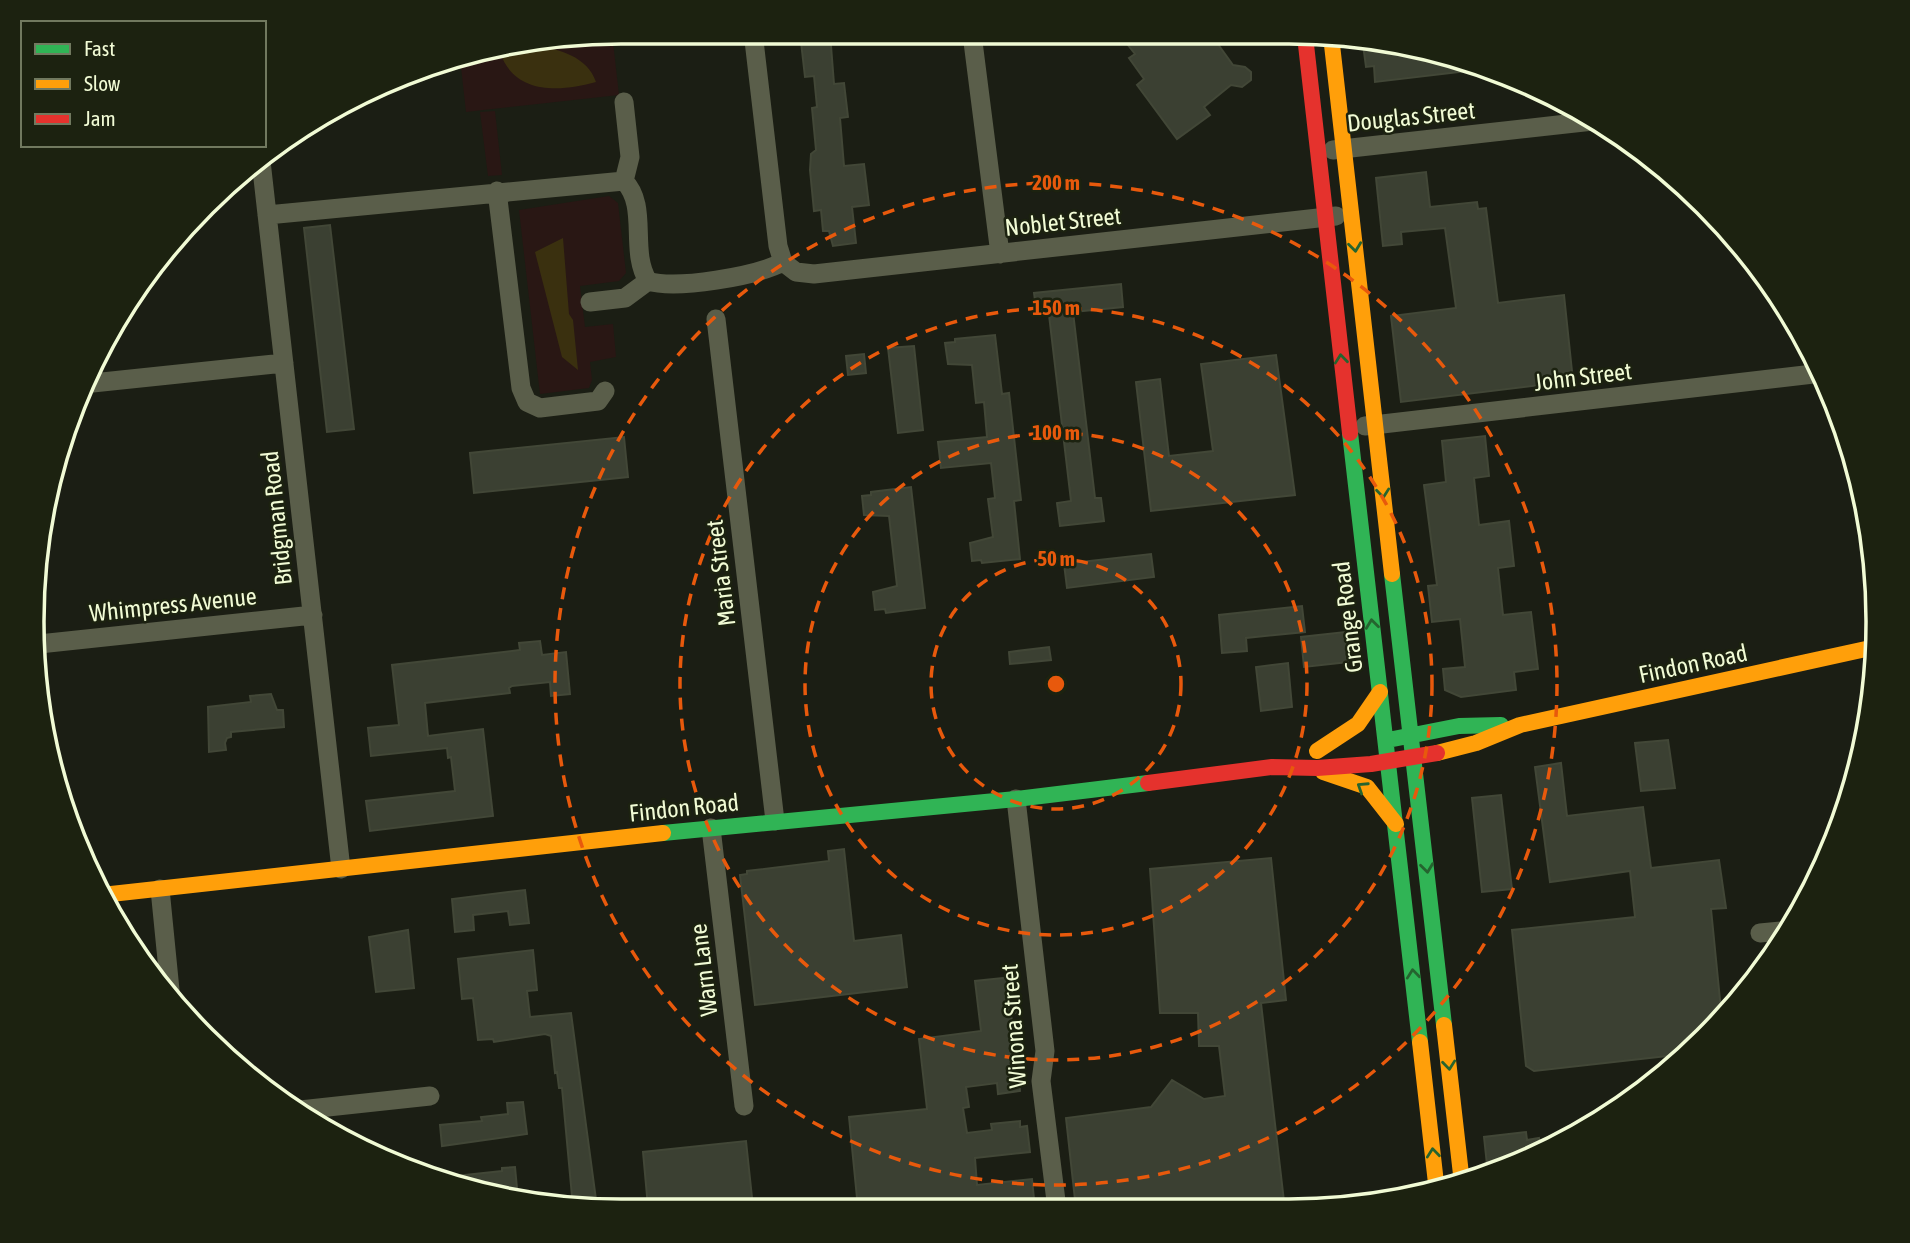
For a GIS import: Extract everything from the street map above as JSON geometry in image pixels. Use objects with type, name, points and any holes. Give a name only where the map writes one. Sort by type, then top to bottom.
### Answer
[{"type":"main road","name":"Grange Road","points":[[1306,44],[1380,692],[1371,742],[1388,760],[1436,1180]]},
{"type":"main road","name":"Grange Road","points":[[1332,46],[1461,1173]]},
{"type":"main road","name":"Findon Road","points":[[112,894],[775,821],[1016,799],[1272,768],[1314,770],[1388,760],[1469,745],[1520,725],[1865,649]]},
{"type":"main road","points":[[1403,682],[1420,701]]},
{"type":"main road","points":[[1317,751],[1358,724],[1380,692]]},
{"type":"main road","points":[[1438,715],[1459,726]]},
{"type":"main road","name":"Findon Road","points":[[1272,768],[1299,754],[1459,726],[1520,725]]},
{"type":"main road","points":[[1419,800],[1436,771],[1469,745]]},
{"type":"main road","points":[[1314,770],[1367,788],[1396,825]]},
{"type":"main road","points":[[1429,1114],[1453,1104]]},
{"type":"main road","points":[[1429,1114],[1457,1132]]},
{"type":"street","points":[[590,302],[625,298],[648,281],[667,284],[751,274],[766,271],[783,262],[778,246],[754,44]]},
{"type":"street","points":[[973,44],[1000,254]]},
{"type":"street","points":[[624,102],[630,157],[624,181],[635,199],[641,267],[648,281]]},
{"type":"street","name":"Douglas Street","points":[[1318,152],[1579,123]]},
{"type":"street","name":"Bridgman Road","points":[[262,170],[341,869]]},
{"type":"street","points":[[267,215],[624,181]]},
{"type":"street","points":[[498,191],[521,388],[527,402],[540,408],[598,401],[605,391]]},
{"type":"street","name":"Noblet Street","points":[[783,262],[796,271],[814,274],[1351,214]]},
{"type":"street","name":"Maria Street","points":[[716,319],[775,821]]},
{"type":"street","points":[[96,383],[284,363]]},
{"type":"street","name":"John Street","points":[[1349,427],[1811,374]]},
{"type":"street","name":"Whimpress Avenue","points":[[45,643],[313,615]]},
{"type":"street","name":"Winona Street","points":[[1016,799],[1045,1051],[1041,1081],[1056,1199]]},
{"type":"street","name":"Warn Lane","points":[[712,828],[744,1106]]},
{"type":"street","points":[[160,889],[169,980]]},
{"type":"street","points":[[1760,933],[1776,931]]},
{"type":"street","points":[[317,1112],[430,1096]]},
{"type":"shaded area","points":[[613,44],[619,95],[466,112],[461,66],[546,49]]},
{"type":"shaded area","points":[[553,49],[579,60],[592,73],[596,82],[568,88],[540,87],[516,76],[502,56]]},
{"type":"shaded area","points":[[495,111],[502,175],[488,176],[480,112]]},
{"type":"shaded area","points":[[609,196],[618,203],[626,273],[619,281],[580,286],[585,327],[613,324],[616,357],[590,362],[592,380],[589,388],[540,394],[519,210]]},
{"type":"shaded area","points":[[563,238],[569,314],[573,320],[578,370],[562,357],[535,252]]},
{"type":"building","points":[[801,44],[831,44],[834,84],[844,83],[848,117],[840,118],[844,166],[864,164],[869,205],[852,207],[856,243],[833,246],[829,231],[823,231],[821,210],[814,211],[810,170],[811,154],[816,150],[812,108],[817,107],[814,76],[805,77]]},
{"type":"building","points":[[1127,44],[1218,44],[1233,65],[1245,67],[1251,72],[1251,80],[1242,87],[1231,85],[1204,107],[1210,115],[1177,139],[1137,85],[1144,79],[1129,58],[1135,54]]},
{"type":"building","points":[[1364,49],[1438,63],[1465,71],[1375,82],[1374,66],[1366,67]]},
{"type":"building","points":[[1426,172],[1430,207],[1477,202],[1478,209],[1486,208],[1498,303],[1564,295],[1573,381],[1401,402],[1391,316],[1456,308],[1445,228],[1401,232],[1402,244],[1383,246],[1376,178]]},
{"type":"building","points":[[330,225],[354,429],[327,432],[304,228]]},
{"type":"building","points":[[1121,284],[1123,307],[1073,312],[1095,498],[1101,498],[1104,521],[1060,526],[1057,503],[1071,501],[1049,315],[1037,316],[1034,293]]},
{"type":"building","points":[[995,335],[1002,394],[1009,393],[1021,500],[1014,501],[1020,559],[982,563],[981,560],[972,561],[970,543],[993,537],[988,499],[995,498],[991,463],[941,468],[938,442],[987,437],[984,402],[976,403],[972,365],[948,364],[945,343],[955,342],[955,339]]},
{"type":"building","points":[[914,346],[923,430],[898,433],[888,348]]},
{"type":"building","points":[[864,354],[866,373],[848,375],[846,356]]},
{"type":"building","points":[[1276,355],[1295,495],[1151,511],[1136,382],[1160,379],[1169,456],[1213,451],[1201,364]]},
{"type":"building","points":[[1485,436],[1489,476],[1474,478],[1479,525],[1509,521],[1514,566],[1498,568],[1503,615],[1531,612],[1538,669],[1514,672],[1516,690],[1461,697],[1445,690],[1443,669],[1465,667],[1460,619],[1432,622],[1428,586],[1437,585],[1424,485],[1446,482],[1442,441]]},
{"type":"building","points":[[624,437],[628,477],[474,493],[470,453]]},
{"type":"building","points":[[911,487],[925,608],[886,613],[885,609],[875,610],[873,592],[897,586],[889,516],[864,515],[862,496],[871,495],[871,492]]},
{"type":"building","points":[[1151,554],[1154,577],[1067,588],[1064,564]]},
{"type":"building","points":[[1302,606],[1305,632],[1246,638],[1247,651],[1222,653],[1219,615]]},
{"type":"building","points":[[1345,632],[1348,662],[1304,667],[1301,637]]},
{"type":"building","points":[[540,641],[542,655],[566,652],[570,694],[551,696],[550,682],[512,686],[509,688],[510,693],[425,703],[428,736],[483,729],[493,816],[370,831],[366,801],[455,791],[451,757],[448,758],[447,748],[371,756],[368,728],[399,725],[392,665],[520,650],[519,643]]},
{"type":"building","points":[[1049,647],[1051,660],[1010,664],[1009,652]]},
{"type":"building","points":[[1288,663],[1292,707],[1261,711],[1256,667]]},
{"type":"building","points":[[271,694],[277,710],[283,710],[284,727],[231,732],[231,737],[227,738],[225,743],[226,750],[209,752],[208,707],[251,702],[250,696]]},
{"type":"building","points":[[1668,740],[1675,788],[1641,791],[1635,743]]},
{"type":"building","points":[[1561,763],[1567,816],[1643,807],[1651,868],[1719,860],[1726,908],[1711,909],[1720,1005],[1669,1056],[1534,1071],[1526,1066],[1512,930],[1635,917],[1630,871],[1550,882],[1535,767]]},
{"type":"building","points":[[1501,795],[1512,889],[1482,892],[1472,798]]},
{"type":"building","points":[[844,849],[854,941],[901,935],[907,987],[755,1005],[740,875],[747,874],[747,871],[829,861],[828,851]]},
{"type":"building","points":[[1271,858],[1286,1000],[1261,1003],[1284,1199],[1075,1199],[1066,1118],[1151,1107],[1172,1080],[1204,1099],[1225,1096],[1219,1046],[1199,1046],[1198,1013],[1160,1013],[1150,869]]},
{"type":"building","points":[[525,890],[529,923],[510,925],[508,911],[473,915],[474,930],[455,932],[452,899]]},
{"type":"building","points":[[408,930],[414,988],[376,992],[369,937]]},
{"type":"building","points":[[533,950],[537,990],[527,991],[530,1017],[571,1013],[596,1198],[572,1197],[562,1088],[559,1088],[557,1072],[555,1073],[551,1036],[545,1034],[494,1042],[493,1039],[478,1040],[473,998],[462,999],[458,959]]},
{"type":"building","points":[[1012,977],[1016,1013],[1011,1014],[1020,1091],[998,1094],[997,1083],[966,1087],[969,1107],[963,1108],[967,1133],[992,1130],[991,1124],[1020,1121],[1020,1127],[1027,1126],[1030,1152],[975,1158],[977,1185],[1032,1179],[1034,1199],[857,1199],[849,1117],[927,1109],[919,1039],[981,1031],[975,981]]},
{"type":"building","points":[[523,1102],[527,1134],[442,1146],[440,1125],[482,1121],[481,1117],[508,1114],[507,1103]]},
{"type":"building","points":[[1526,1132],[1527,1140],[1539,1138],[1539,1142],[1487,1164],[1484,1137]]},
{"type":"building","points":[[746,1141],[752,1199],[647,1199],[643,1152]]},
{"type":"building","points":[[515,1167],[517,1189],[458,1176],[502,1171],[502,1168]]},
{"type":"traffic: fast","points":[[1350,433],[1420,1042]]},
{"type":"traffic: fast","points":[[1392,574],[1444,1025]]},
{"type":"traffic: fast","points":[[1393,739],[1459,726],[1501,725]]},
{"type":"traffic: fast","points":[[663,833],[1016,799],[1148,783]]},
{"type":"traffic: slow","points":[[1332,46],[1392,574]]},
{"type":"traffic: slow","points":[[1437,753],[1476,743],[1520,725],[1865,649]]},
{"type":"traffic: slow","points":[[1317,751],[1358,724],[1380,692]]},
{"type":"traffic: slow","points":[[1323,772],[1367,787],[1396,824]]},
{"type":"traffic: slow","points":[[112,894],[663,833]]},
{"type":"traffic: slow","points":[[1444,1025],[1461,1173]]},
{"type":"traffic: slow","points":[[1420,1042],[1436,1180]]},
{"type":"traffic: jam","points":[[1306,44],[1350,433]]},
{"type":"traffic: jam","points":[[1148,783],[1272,767],[1317,768],[1371,764],[1437,753]]}]
